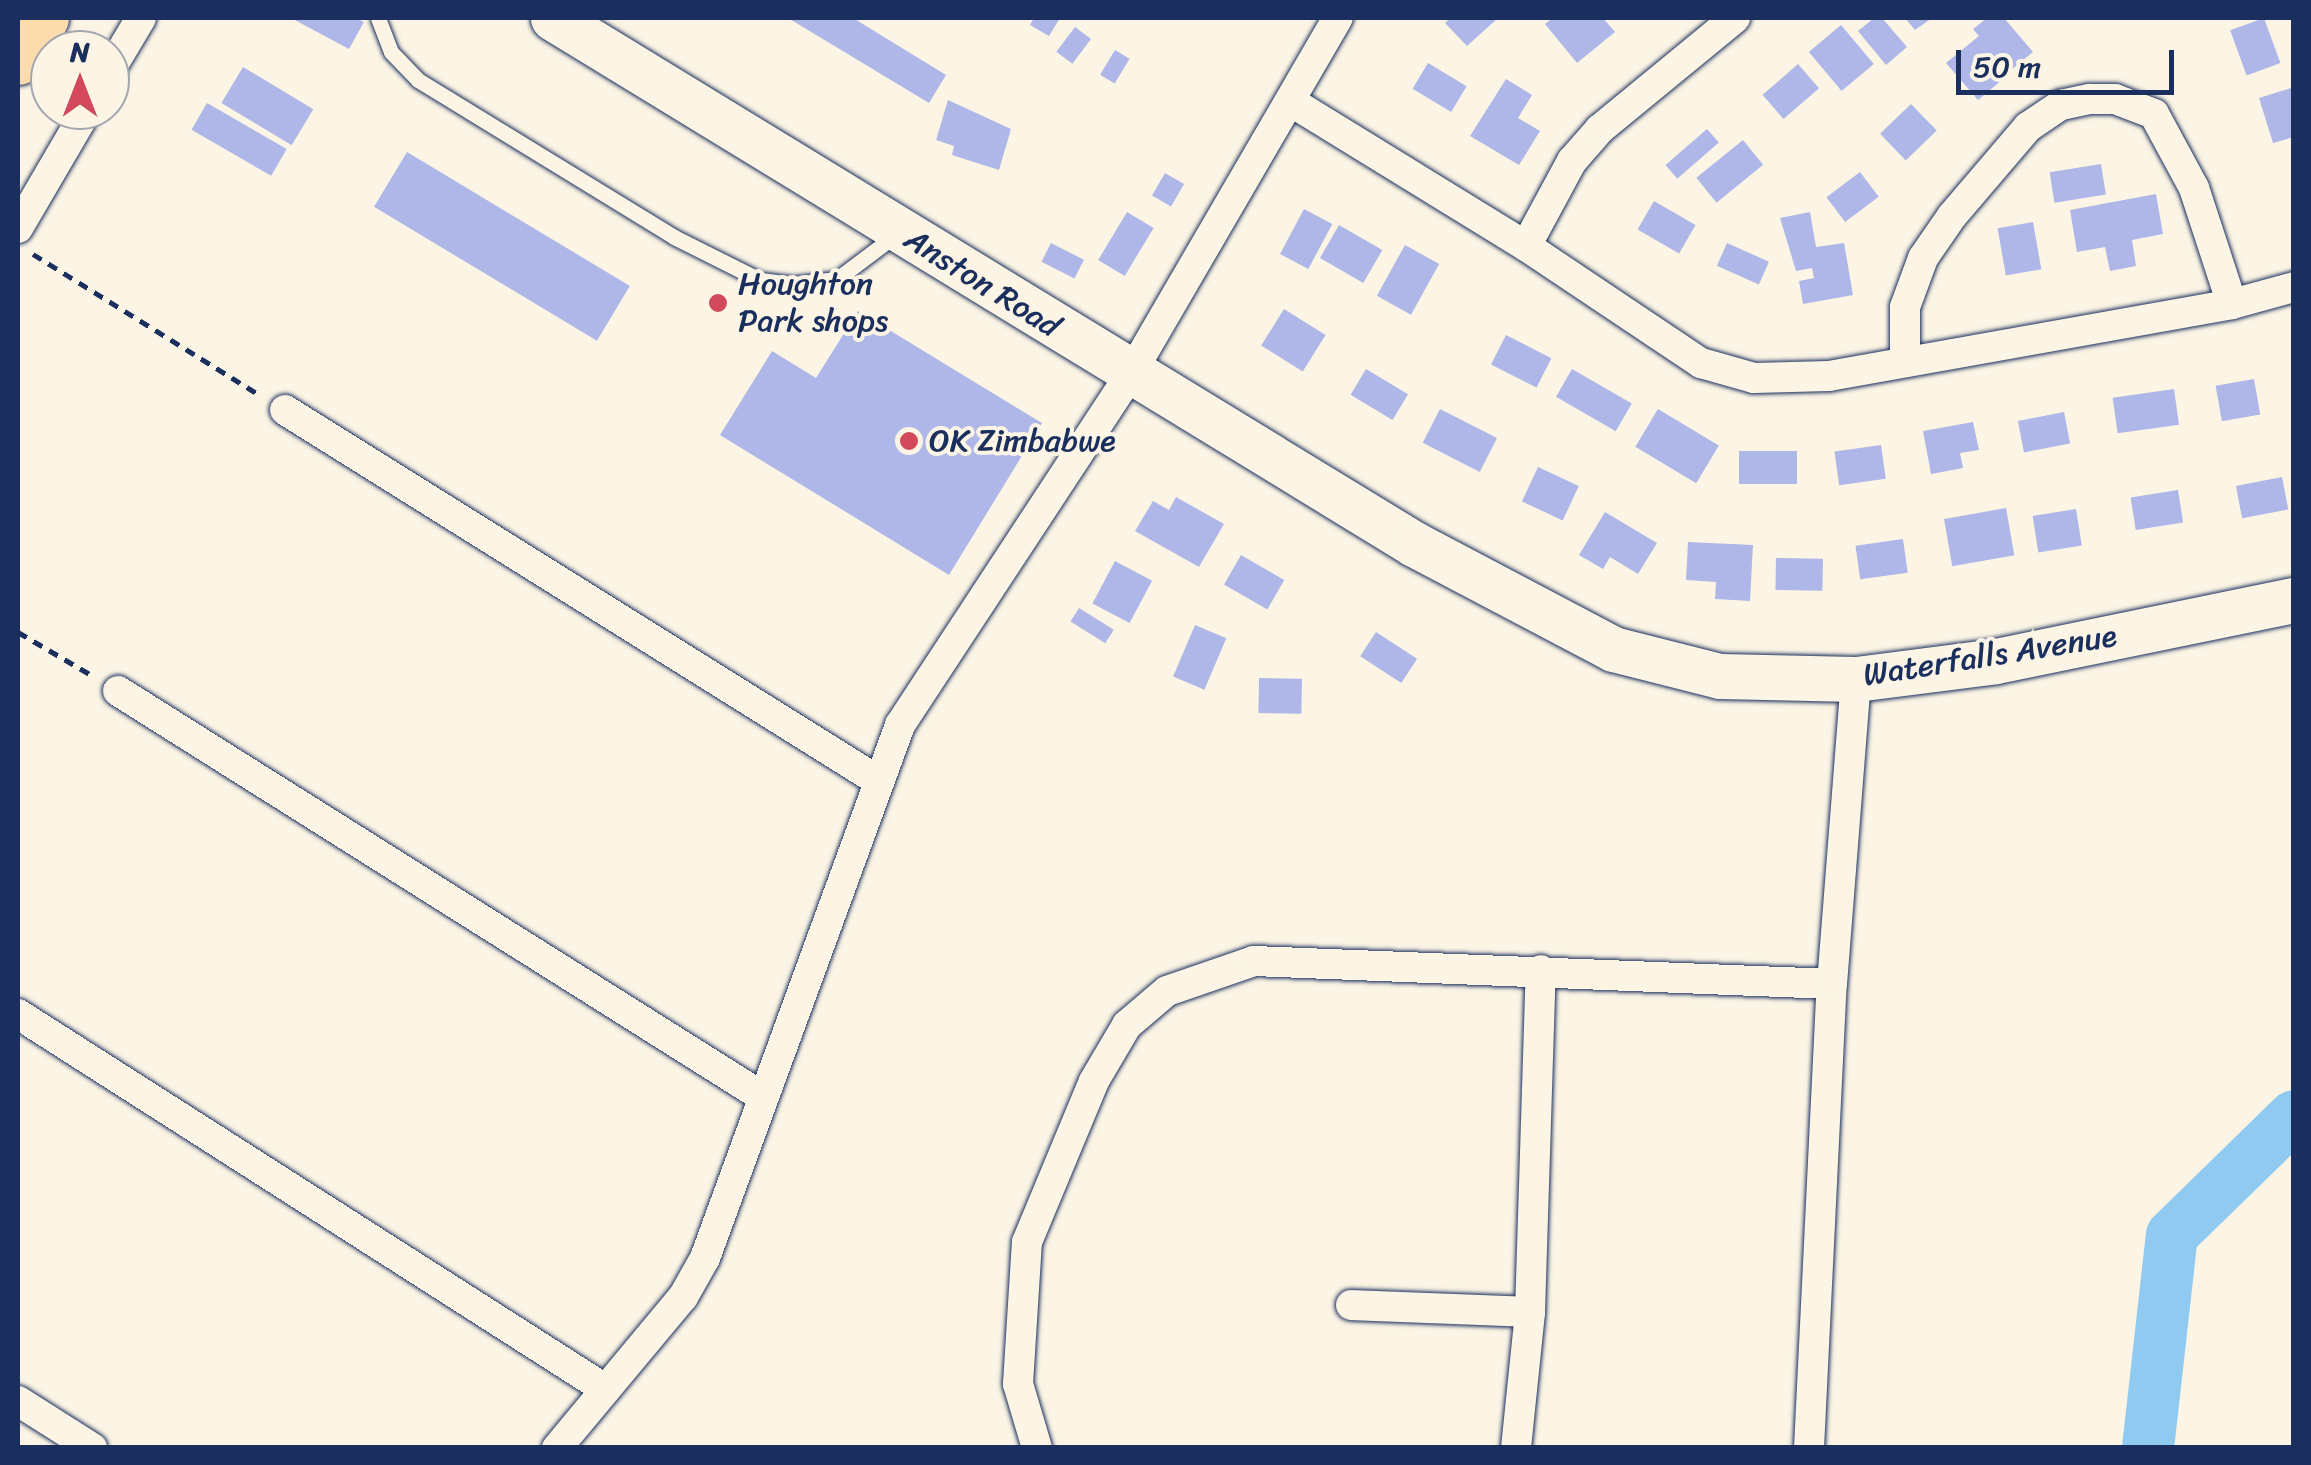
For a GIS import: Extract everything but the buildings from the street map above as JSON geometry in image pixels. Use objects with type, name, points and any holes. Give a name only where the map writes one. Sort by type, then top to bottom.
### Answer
[{"type":"main road","name":"Anston Road","points":[[553,18],[1130,375],[1414,544]]},
{"type":"main road","name":"Waterfalls Avenue","points":[[1414,544],[1613,649],[1720,676],[1856,679],[1996,660],[2294,600]]},
{"type":"street","points":[[556,1448],[683,1297],[704,1258],[876,780],[900,725],[1130,375],[1338,18]]},
{"type":"street","points":[[1526,246],[1572,161],[1600,129],[1735,18]]},
{"type":"street","points":[[1905,361],[1905,307],[1923,258],[1952,216],[2028,127],[2061,105],[2115,100],[2154,114],[2194,188],[2232,304]]},
{"type":"street","points":[[1290,101],[1526,246],[1701,363],[1754,378],[1829,376],[2232,304],[2294,286]]},
{"type":"street","points":[[18,228],[74,130]]},
{"type":"street","points":[[285,410],[876,780]]},
{"type":"street","points":[[1809,1448],[1832,984],[1856,679]]},
{"type":"street","points":[[118,691],[763,1097]]},
{"type":"street","points":[[1037,1448],[1018,1384],[1027,1242],[1094,1081],[1127,1025],[1167,991],[1254,961],[1832,984]]},
{"type":"street","points":[[1516,1448],[1530,1312],[1541,970]]},
{"type":"street","points":[[18,1014],[605,1389]]},
{"type":"street","points":[[1351,1304],[1530,1312]]},
{"type":"street","points":[[18,1401],[92,1448]]},
{"type":"lane","points":[[378,18],[391,52],[418,80],[674,237],[760,280],[794,284],[838,279],[900,232]]},
{"type":"path","points":[[18,244],[285,410]]},
{"type":"path","points":[[18,632],[118,691]]},
{"type":"waterway","points":[[2148,1448],[2172,1235],[2294,1116]]},
{"type":"place","name":"Houghton Park shops","points":[[718,303]]},
{"type":"place","name":"OK Zimbabwe","points":[[909,441]]}]
